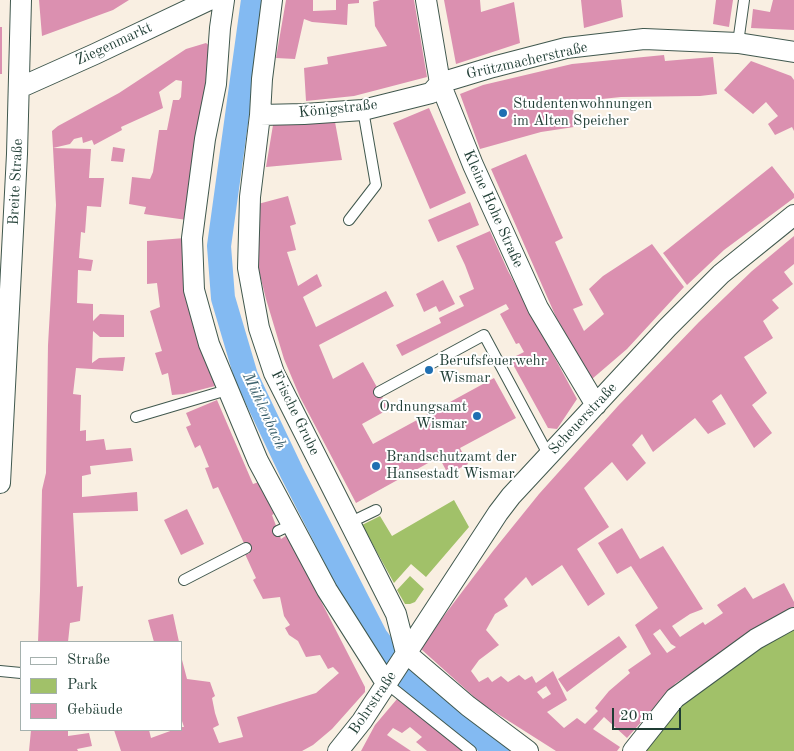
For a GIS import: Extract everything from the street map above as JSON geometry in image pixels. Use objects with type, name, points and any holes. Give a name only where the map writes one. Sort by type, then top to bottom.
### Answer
[{"type":"street","name":"Breite Straße","points":[[0,483],[9,157],[21,51],[21,0]]},
{"type":"street","name":"Ziegenmarkt","points":[[18,88],[209,0]]},
{"type":"street","points":[[224,0],[216,84],[205,139],[192,238],[194,290],[209,344],[284,528],[386,683]]},
{"type":"street","name":"Frische Grube","points":[[272,0],[250,197],[248,268],[259,328],[274,373],[396,614],[406,653]]},
{"type":"street","name":"Kleine Hohe Straße","points":[[426,0],[440,83],[488,200],[538,308],[596,405]]},
{"type":"street","name":"Grützmacherstraße","points":[[440,83],[494,66],[566,48],[644,39],[738,44],[794,52]]},
{"type":"street","name":"Königstraße","points":[[260,115],[363,110],[431,93],[440,83]]},
{"type":"street","name":"Scheuerstraße","points":[[406,653],[498,512],[667,328],[721,274],[794,215]]},
{"type":"street","points":[[633,751],[675,698],[756,639],[794,618]]},
{"type":"street","points":[[406,653],[468,706],[528,751]]},
{"type":"street","name":"Bohrstraße","points":[[338,751],[362,720],[406,653]]},
{"type":"lane","points":[[738,44],[744,0]]},
{"type":"lane","points":[[349,220],[376,185],[363,110]]},
{"type":"lane","points":[[379,392],[484,336],[549,456]]},
{"type":"lane","points":[[136,418],[227,390]]},
{"type":"lane","points":[[349,524],[376,510]]},
{"type":"lane","points":[[184,580],[246,548]]},
{"type":"lane","points":[[0,670],[20,673]]},
{"type":"lane","points":[[386,683],[471,751]]},
{"type":"green space","points":[[454,500],[469,527],[426,577],[411,564],[394,583],[362,525],[380,516],[392,536]]},
{"type":"green space","points":[[410,576],[424,589],[415,602],[405,604],[397,590]]},
{"type":"green space","points":[[794,618],[794,751],[633,751],[675,698]]},
{"type":"building","points":[[39,0],[129,0],[113,10],[42,36]]},
{"type":"building","points":[[286,0],[313,0],[313,11],[336,10],[336,0],[359,0],[359,3],[348,4],[347,25],[312,22],[304,19],[295,59],[276,58]]},
{"type":"building","points":[[380,0],[414,0],[427,77],[354,96],[306,101],[304,68],[328,64],[327,57],[387,46],[375,26],[373,2]]},
{"type":"building","points":[[444,0],[480,0],[481,12],[514,2],[520,43],[456,64]]},
{"type":"building","points":[[581,0],[621,0],[623,17],[584,28]]},
{"type":"building","points":[[716,0],[733,0],[729,27],[713,24]]},
{"type":"building","points":[[773,0],[794,0],[794,30],[751,28],[753,9],[770,12]]},
{"type":"building","points":[[0,27],[2,27],[2,74],[0,74]]},
{"type":"building","points":[[206,43],[211,47],[191,177],[187,220],[144,214],[146,207],[129,204],[132,177],[150,179],[153,172],[159,130],[167,130],[173,100],[179,100],[181,97],[182,81],[176,80],[159,92],[163,108],[121,127],[122,130],[94,145],[92,140],[83,143],[82,137],[74,139],[70,144],[53,148],[52,131],[58,126],[119,93],[186,49]]},
{"type":"building","points":[[664,55],[665,61],[713,57],[717,94],[621,97],[573,102],[574,127],[541,132],[480,149],[460,94],[483,85],[572,64]]},
{"type":"building","points":[[751,61],[791,76],[794,80],[794,131],[792,127],[775,135],[768,124],[778,116],[766,102],[753,114],[724,90]]},
{"type":"building","points":[[429,108],[466,193],[430,209],[393,123]]},
{"type":"building","points":[[335,122],[342,160],[266,167],[273,125]]},
{"type":"building","points":[[113,147],[125,149],[123,162],[111,161]]},
{"type":"building","points":[[53,148],[91,149],[89,178],[104,178],[101,207],[87,206],[85,233],[81,232],[79,258],[93,260],[91,271],[78,270],[77,303],[93,304],[93,321],[100,314],[124,315],[124,337],[100,337],[93,331],[92,363],[99,358],[125,357],[123,371],[76,368],[73,394],[81,395],[80,431],[86,430],[86,441],[104,439],[106,450],[131,448],[133,461],[90,466],[91,474],[82,476],[82,497],[137,492],[138,511],[73,513],[77,587],[83,586],[80,621],[70,623],[68,641],[38,641],[42,490],[46,473],[48,345],[56,205]]},
{"type":"building","points":[[526,154],[563,238],[555,242],[583,305],[573,309],[584,331],[604,314],[589,289],[603,276],[652,244],[684,287],[627,349],[592,379],[556,317],[491,169]]},
{"type":"building","points":[[772,166],[794,194],[794,198],[724,250],[687,285],[663,253]]},
{"type":"building","points":[[288,196],[296,224],[290,226],[296,250],[287,252],[298,286],[317,274],[322,286],[303,297],[316,327],[386,291],[394,306],[319,345],[333,379],[363,362],[389,409],[362,424],[373,444],[494,378],[516,418],[460,448],[468,464],[448,474],[439,457],[356,503],[300,397],[284,359],[257,263],[259,235],[258,204]]},
{"type":"building","points":[[470,202],[479,225],[438,242],[428,220]]},
{"type":"building","points":[[490,231],[508,271],[577,399],[557,429],[548,428],[510,359],[524,352],[519,343],[516,344],[500,314],[509,309],[506,304],[402,356],[396,345],[441,323],[439,318],[464,306],[459,296],[474,289],[456,246]]},
{"type":"building","points":[[794,236],[794,264],[784,272],[793,284],[772,300],[779,308],[763,321],[773,338],[744,357],[767,393],[752,405],[772,433],[754,448],[721,394],[712,401],[726,424],[708,434],[695,418],[653,452],[642,434],[632,445],[646,463],[627,481],[612,462],[584,488],[609,527],[577,549],[605,594],[588,606],[562,565],[532,586],[526,577],[504,599],[508,606],[495,614],[486,630],[499,645],[479,660],[471,671],[479,682],[488,677],[492,682],[501,676],[508,682],[519,675],[525,680],[532,676],[536,683],[553,671],[567,700],[547,712],[564,728],[577,718],[585,724],[598,711],[595,708],[609,691],[630,673],[628,670],[651,654],[635,625],[658,608],[631,566],[617,574],[598,543],[622,528],[640,559],[663,546],[703,609],[690,614],[672,626],[680,637],[703,622],[705,625],[723,613],[717,605],[745,587],[753,599],[784,583],[794,602],[794,607],[676,683],[627,738],[604,717],[593,729],[620,747],[617,751],[556,751],[482,704],[421,649],[493,551],[539,494],[618,406],[699,322],[752,271]],"holes":[[[660,629],[671,644],[676,647],[667,653],[653,634]],[[546,686],[551,694],[543,699],[537,692]]]},
{"type":"building","points":[[185,238],[208,362],[215,386],[172,395],[168,373],[162,375],[155,353],[162,351],[150,311],[160,307],[157,283],[147,284],[147,241]]},
{"type":"building","points":[[443,280],[455,304],[439,312],[436,306],[424,312],[416,294]]},
{"type":"building","points":[[217,400],[253,484],[259,482],[274,514],[272,515],[281,539],[287,535],[365,687],[365,692],[332,729],[313,745],[302,751],[121,751],[114,731],[149,731],[151,738],[170,731],[182,731],[182,727],[184,727],[182,721],[182,660],[187,679],[210,682],[215,696],[212,698],[219,725],[213,728],[219,743],[243,737],[237,717],[316,693],[339,673],[333,667],[328,669],[320,655],[306,657],[298,641],[289,635],[285,628],[290,625],[284,616],[280,597],[263,599],[253,580],[256,578],[245,554],[249,554],[218,487],[213,489],[205,468],[209,467],[200,445],[195,448],[186,427],[191,425],[186,413]]},
{"type":"building","points":[[187,509],[204,544],[181,555],[164,520]]},
{"type":"building","points":[[173,614],[179,641],[154,641],[148,620]]},
{"type":"building","points":[[619,636],[627,647],[567,692],[558,679]]},
{"type":"building","points":[[397,699],[441,732],[462,751],[427,751],[416,742],[422,737],[410,727],[402,733],[393,728],[387,735],[411,751],[361,751],[375,725]]},
{"type":"building","points":[[31,731],[68,731],[68,736],[89,733],[92,746],[77,749],[78,751],[29,751]]},
{"type":"waterway","name":"Mühlenbach","points":[[253,0],[219,246],[223,298],[246,376],[292,473],[376,637],[412,685],[498,751]]},
{"type":"place","name":"Studentenwohnungen im Alten Speicher","points":[[503,113]]},
{"type":"place","name":"Berufsfeuerwehr Wismar","points":[[429,370]]},
{"type":"place","name":"Ordnungsamt Wismar","points":[[477,416]]},
{"type":"place","name":"Brandschutzamt der Hansestadt Wismar","points":[[376,466]]}]
